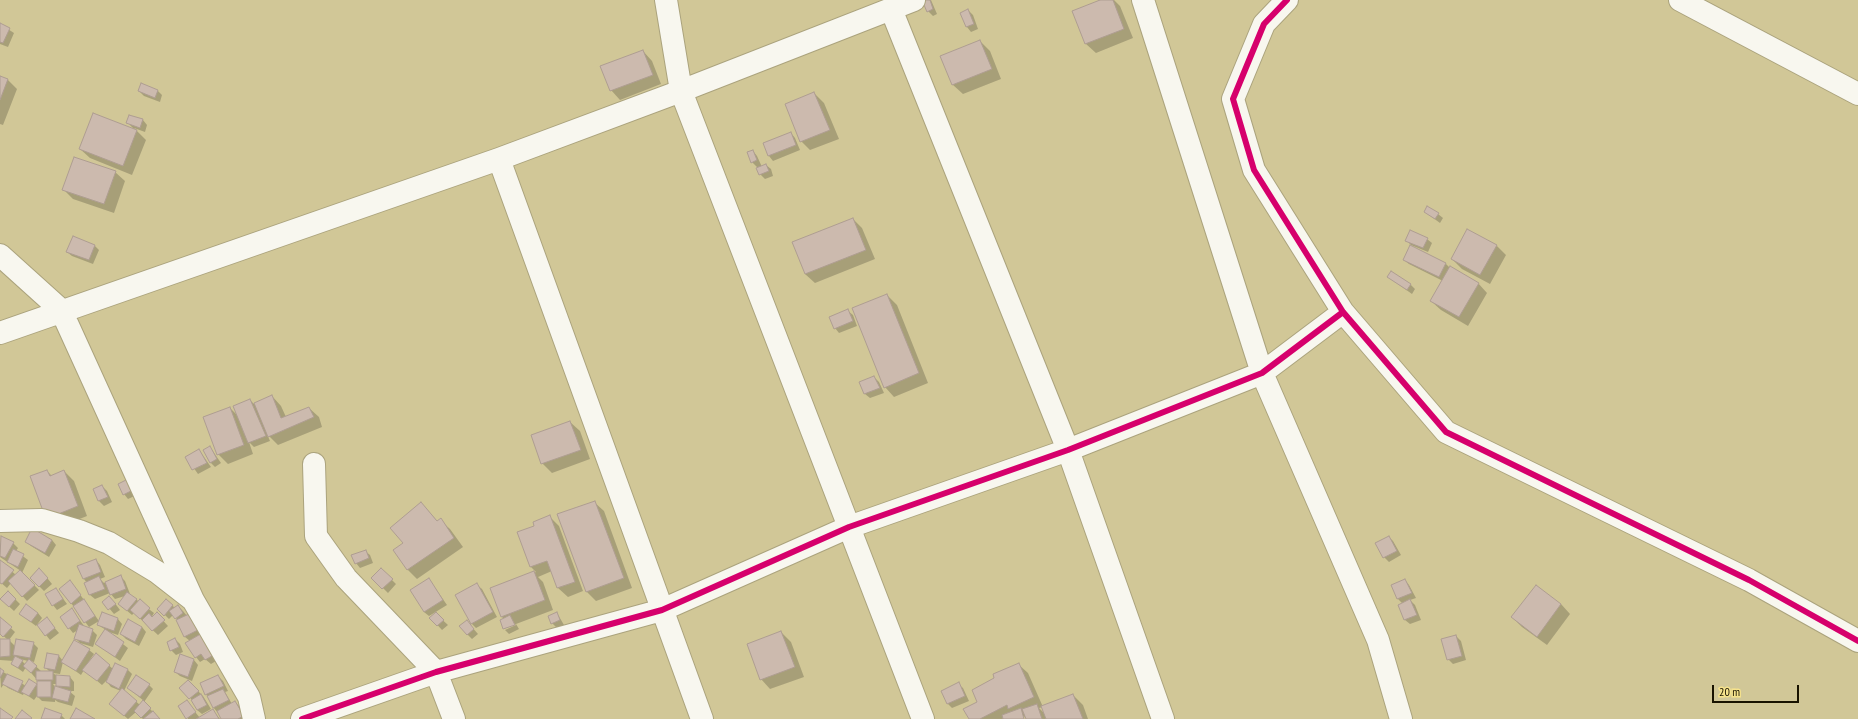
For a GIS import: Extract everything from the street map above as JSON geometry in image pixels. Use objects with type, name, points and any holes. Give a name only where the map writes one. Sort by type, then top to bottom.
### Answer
[{"type":"street","points":[[666,0],[681,91],[923,719]]},
{"type":"street","points":[[0,332],[499,159],[681,91],[914,0]]},
{"type":"street","points":[[1143,0],[1262,372],[1378,640],[1401,719]]},
{"type":"street","points":[[1288,0],[1264,24],[1233,99],[1254,170],[1344,312],[1446,432],[1749,580],[1858,641]]},
{"type":"street","points":[[1680,0],[1858,94]]},
{"type":"street","points":[[891,9],[1068,450],[1163,719]]},
{"type":"street","points":[[499,159],[702,719]]},
{"type":"street","points":[[0,255],[60,310],[193,600],[249,697],[254,719]]},
{"type":"street","points":[[302,719],[436,672],[662,610],[849,528],[1068,450],[1262,372],[1344,312]]},
{"type":"street","points":[[314,464],[316,536],[346,578],[436,672],[454,719]]},
{"type":"street","points":[[0,520],[42,520],[79,531],[109,543],[157,572],[193,600]]},
{"type":"building","points":[[922,0],[930,0],[933,9],[927,12]]},
{"type":"building","points":[[1100,0],[1113,0],[1124,29],[1085,44],[1072,11]]},
{"type":"building","points":[[968,9],[974,24],[966,27],[960,13]]},
{"type":"building","points":[[0,23],[10,28],[3,43],[0,42]]},
{"type":"building","points":[[980,40],[992,69],[952,85],[940,56]]},
{"type":"building","points":[[643,50],[653,75],[610,91],[600,66]]},
{"type":"building","points":[[0,76],[8,79],[0,100]]},
{"type":"building","points":[[141,83],[158,90],[155,98],[138,91]]},
{"type":"building","points":[[814,92],[830,130],[800,142],[785,104]]},
{"type":"building","points":[[93,113],[137,130],[123,166],[79,149]]},
{"type":"building","points":[[129,115],[143,119],[140,128],[126,123]]},
{"type":"building","points":[[791,132],[796,145],[768,156],[763,143]]},
{"type":"building","points":[[753,150],[757,160],[751,163],[747,152]]},
{"type":"building","points":[[74,157],[116,171],[104,204],[62,190]]},
{"type":"building","points":[[766,164],[769,171],[759,175],[756,168]]},
{"type":"building","points":[[1427,206],[1439,213],[1435,219],[1424,212]]},
{"type":"building","points":[[853,218],[866,250],[805,274],[792,242]]},
{"type":"building","points":[[1467,229],[1497,245],[1480,275],[1451,259]]},
{"type":"building","points":[[1410,230],[1428,238],[1423,248],[1405,241]]},
{"type":"building","points":[[73,236],[95,245],[89,260],[66,252]]},
{"type":"building","points":[[1410,245],[1446,263],[1439,277],[1403,260]]},
{"type":"building","points":[[1450,266],[1479,283],[1459,317],[1430,301]]},
{"type":"building","points":[[1391,271],[1411,284],[1407,290],[1387,277]]},
{"type":"building","points":[[887,294],[919,373],[884,388],[852,308]]},
{"type":"building","points":[[848,309],[853,321],[834,329],[829,317]]},
{"type":"building","points":[[874,376],[880,388],[864,394],[859,382]]},
{"type":"building","points":[[272,395],[281,418],[309,407],[314,417],[268,437],[254,403]]},
{"type":"building","points":[[250,399],[266,436],[248,443],[233,406]]},
{"type":"building","points":[[230,407],[244,445],[217,455],[203,417]]},
{"type":"building","points":[[570,421],[581,450],[541,464],[531,435]]},
{"type":"building","points":[[210,446],[217,459],[210,463],[203,450]]},
{"type":"building","points":[[199,449],[207,463],[192,470],[185,457]]},
{"type":"building","points":[[47,470],[50,476],[64,470],[78,506],[46,519],[30,476]]},
{"type":"building","points":[[132,477],[137,488],[123,495],[118,484]]},
{"type":"building","points":[[102,485],[108,497],[98,501],[93,489]]},
{"type":"building","points":[[595,501],[624,578],[586,592],[557,514]]},
{"type":"building","points":[[421,502],[437,521],[441,518],[454,538],[407,570],[393,550],[403,543],[390,528]]},
{"type":"building","points":[[550,515],[575,582],[557,588],[547,561],[530,567],[517,532],[534,526],[533,522]]},
{"type":"building","points":[[32,528],[52,540],[45,553],[25,542]]},
{"type":"building","points":[[1,536],[14,542],[5,558],[0,556]]},
{"type":"building","points":[[1389,536],[1397,551],[1383,558],[1375,543]]},
{"type":"building","points":[[13,549],[24,554],[18,567],[7,562]]},
{"type":"building","points":[[366,550],[369,558],[355,564],[351,555]]},
{"type":"building","points":[[96,559],[101,572],[83,579],[77,566]]},
{"type":"building","points":[[0,560],[14,570],[2,584],[0,583]]},
{"type":"building","points":[[39,568],[48,578],[39,587],[30,578]]},
{"type":"building","points":[[381,568],[393,579],[382,589],[371,578]]},
{"type":"building","points":[[20,570],[35,585],[22,597],[8,581]]},
{"type":"building","points":[[534,571],[545,600],[501,617],[490,588]]},
{"type":"building","points":[[121,575],[126,589],[110,595],[105,582]]},
{"type":"building","points":[[99,576],[105,589],[89,595],[84,583]]},
{"type":"building","points":[[429,578],[443,600],[424,612],[410,590]]},
{"type":"building","points":[[1405,579],[1412,593],[1397,599],[1391,585]]},
{"type":"building","points":[[70,580],[81,595],[71,604],[59,589]]},
{"type":"building","points":[[477,583],[493,612],[471,624],[455,595]]},
{"type":"building","points":[[1536,585],[1561,604],[1537,637],[1511,617]]},
{"type":"building","points":[[56,588],[63,599],[52,606],[45,594]]},
{"type":"building","points":[[8,591],[16,599],[9,607],[0,599]]},
{"type":"building","points":[[127,592],[137,599],[127,611],[118,604]]},
{"type":"building","points":[[109,596],[116,604],[108,610],[102,602]]},
{"type":"building","points":[[84,599],[95,616],[84,623],[73,606]]},
{"type":"building","points":[[140,599],[150,608],[140,619],[130,610]]},
{"type":"building","points":[[166,599],[173,605],[164,616],[157,609]]},
{"type":"building","points":[[1410,599],[1417,615],[1404,620],[1398,605]]},
{"type":"building","points":[[26,604],[38,613],[31,622],[19,614]]},
{"type":"building","points":[[178,605],[183,613],[175,619],[169,611]]},
{"type":"building","points":[[72,608],[80,621],[68,629],[60,617]]},
{"type":"building","points":[[102,612],[118,618],[114,631],[97,625]]},
{"type":"building","points":[[157,612],[165,620],[152,631],[142,620],[149,613],[152,617]]},
{"type":"building","points":[[436,612],[444,620],[437,626],[429,618]]},
{"type":"building","points":[[557,612],[560,620],[551,624],[548,616]]},
{"type":"building","points":[[189,614],[198,630],[184,637],[176,620]]},
{"type":"building","points":[[510,615],[515,625],[503,629],[500,620]]},
{"type":"building","points":[[0,617],[12,627],[3,637],[0,634]]},
{"type":"building","points":[[47,617],[55,628],[45,636],[37,625]]},
{"type":"building","points":[[128,619],[142,627],[135,642],[120,634]]},
{"type":"building","points":[[467,620],[474,629],[467,635],[459,626]]},
{"type":"building","points":[[79,624],[93,629],[89,643],[74,639]]},
{"type":"building","points":[[105,629],[124,642],[115,657],[95,644]]},
{"type":"building","points":[[781,631],[795,667],[760,680],[747,644]]},
{"type":"building","points":[[204,632],[217,653],[205,660],[201,654],[195,658],[185,643]]},
{"type":"building","points":[[1456,635],[1462,656],[1447,660],[1441,639]]},
{"type":"building","points":[[175,638],[179,647],[170,651],[167,642]]},
{"type":"building","points":[[0,639],[10,639],[10,656],[0,657]]},
{"type":"building","points":[[16,639],[34,642],[30,658],[13,655]]},
{"type":"building","points":[[74,640],[90,649],[76,671],[61,662]]},
{"type":"building","points":[[47,653],[59,655],[55,670],[44,668]]},
{"type":"building","points":[[96,653],[110,665],[97,681],[82,670]]},
{"type":"building","points":[[180,654],[194,659],[188,677],[174,672]]},
{"type":"building","points":[[15,656],[23,660],[18,668],[11,664]]},
{"type":"building","points":[[29,659],[37,666],[31,673],[23,666]]},
{"type":"building","points":[[115,663],[128,669],[119,689],[106,682]]},
{"type":"building","points":[[1019,663],[1034,697],[1008,709],[1007,705],[980,719],[969,719],[963,709],[977,702],[972,690],[994,678],[993,674]]},
{"type":"building","points":[[0,668],[4,671],[0,678]]},
{"type":"building","points":[[36,671],[53,671],[53,680],[36,680]]},
{"type":"building","points":[[7,674],[23,681],[18,692],[2,684]]},
{"type":"building","points":[[56,675],[70,676],[70,687],[56,686]]},
{"type":"building","points":[[136,675],[150,684],[140,697],[127,688]]},
{"type":"building","points":[[218,675],[224,686],[205,695],[200,683]]},
{"type":"building","points":[[29,679],[37,684],[29,696],[21,692]]},
{"type":"building","points":[[188,680],[199,691],[189,699],[179,688]]},
{"type":"building","points":[[37,681],[51,681],[51,697],[37,697]]},
{"type":"building","points":[[959,682],[965,696],[947,704],[941,691]]},
{"type":"building","points":[[55,686],[71,691],[68,702],[52,698]]},
{"type":"building","points":[[122,688],[137,701],[124,716],[109,704]]},
{"type":"building","points":[[223,689],[229,700],[213,708],[207,696]]},
{"type":"building","points":[[201,694],[207,705],[197,710],[191,700]]},
{"type":"building","points":[[1073,694],[1083,719],[1046,719],[1041,706]]},
{"type":"building","points":[[143,700],[151,708],[141,718],[134,711]]},
{"type":"building","points":[[187,700],[196,712],[186,719],[178,706]]},
{"type":"building","points":[[235,701],[244,716],[238,719],[221,719],[217,711]]},
{"type":"building","points":[[1037,704],[1042,719],[1026,719],[1022,709]]},
{"type":"building","points":[[0,708],[13,717],[11,719],[0,719]]},
{"type":"building","points":[[45,708],[62,714],[60,719],[41,719]]},
{"type":"building","points":[[76,708],[95,719],[70,719]]},
{"type":"building","points":[[1021,708],[1024,719],[1003,719],[1002,715]]},
{"type":"building","points":[[213,709],[219,719],[196,719]]},
{"type":"building","points":[[22,710],[32,718],[15,719]]},
{"type":"building","points":[[153,711],[160,719],[143,719]]},
{"type":"cycle path","points":[[1287,0],[1264,24],[1233,99],[1254,170],[1343,312],[1446,432],[1749,580],[1858,641]]},
{"type":"cycle path","points":[[302,719],[436,672],[662,610],[849,527],[1068,450],[1262,373],[1343,312]]}]
